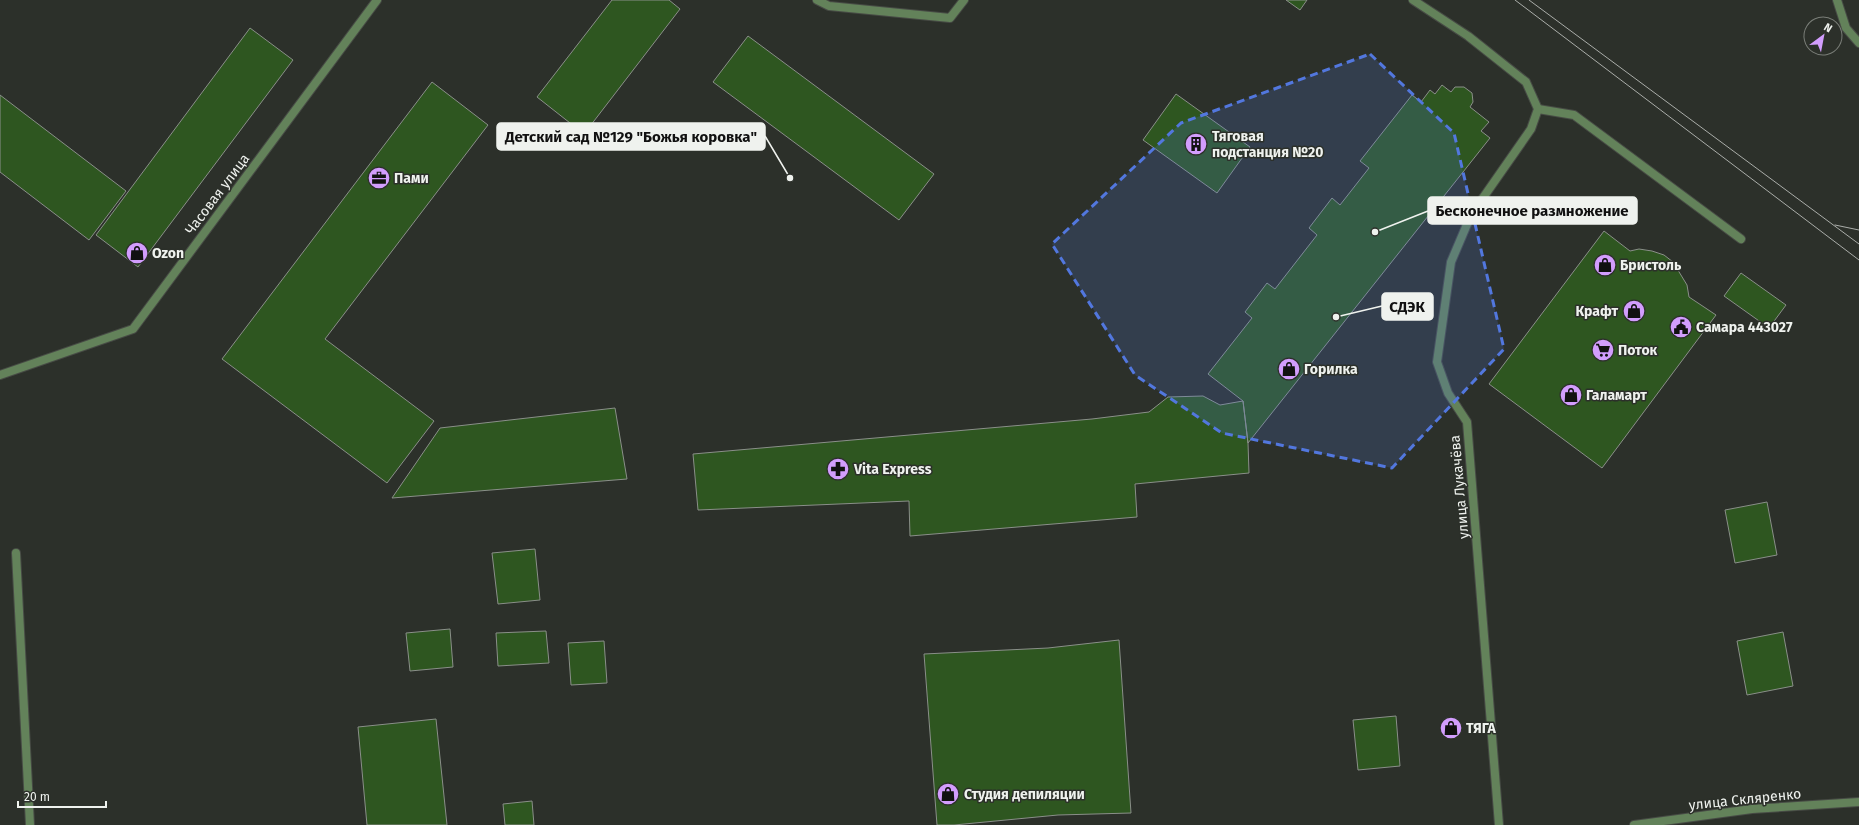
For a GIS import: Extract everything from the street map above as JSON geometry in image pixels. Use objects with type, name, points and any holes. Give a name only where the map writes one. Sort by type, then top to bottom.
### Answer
[{"type":"street","name":"Часовая улица","points":[[0,375],[133,329],[377,0]]},
{"type":"street","points":[[817,0],[829,6],[950,18],[964,0]]},
{"type":"street","points":[[1413,0],[1468,36],[1526,82],[1538,109],[1574,115],[1741,239]]},
{"type":"street","points":[[1837,0],[1846,28],[1859,42]]},
{"type":"street","name":"улица Лукачёва","points":[[1499,825],[1467,422],[1448,393],[1437,362],[1451,262],[1471,215],[1531,130],[1538,109]]},
{"type":"street","points":[[16,553],[30,825]]},
{"type":"street","name":"улица Скляренко","points":[[1634,825],[1752,810],[1859,802]]},
{"type":"highlighted area","points":[[1370,54],[1454,133],[1504,349],[1392,468],[1222,433],[1135,375],[1052,244],[1181,123]]},
{"type":"building","points":[[612,0],[669,0],[680,9],[584,134],[537,97]]},
{"type":"building","points":[[1286,0],[1307,0],[1300,10]]},
{"type":"building","points":[[250,28],[293,60],[138,267],[96,235]]},
{"type":"building","points":[[748,36],[934,174],[899,220],[713,82]]},
{"type":"building","points":[[432,82],[488,125],[325,339],[434,421],[387,483],[222,359]]},
{"type":"building","points":[[1442,85],[1451,92],[1455,87],[1464,87],[1472,93],[1473,102],[1470,107],[1489,122],[1481,131],[1490,138],[1248,443],[1243,401],[1208,374],[1252,318],[1245,312],[1267,283],[1275,289],[1317,235],[1309,228],[1332,198],[1340,205],[1369,168],[1360,161],[1412,95],[1421,102],[1430,90],[1435,94]]},
{"type":"building","name":"Тяговая подстанция №20","points":[[1176,94],[1250,147],[1217,193],[1143,140]]},
{"type":"building","points":[[0,95],[126,191],[89,240],[0,172]]},
{"type":"building","name":"Поток","points":[[1604,231],[1630,251],[1639,249],[1664,255],[1673,262],[1687,285],[1689,297],[1716,315],[1602,468],[1489,384]]},
{"type":"building","points":[[1741,273],[1786,305],[1769,328],[1724,296]]},
{"type":"building","points":[[1203,396],[1220,405],[1243,401],[1248,443],[1249,473],[1135,484],[1137,517],[910,536],[909,501],[698,510],[693,454],[1092,419],[1149,412],[1168,397]]},
{"type":"building","points":[[615,408],[627,479],[392,498],[440,428]]},
{"type":"building","points":[[1767,502],[1777,555],[1735,563],[1725,510]]},
{"type":"building","points":[[535,549],[540,600],[498,604],[492,553]]},
{"type":"building","points":[[450,629],[453,667],[410,671],[406,633]]},
{"type":"building","points":[[546,631],[549,663],[498,666],[496,633]]},
{"type":"building","points":[[1783,632],[1793,686],[1747,695],[1737,641]]},
{"type":"building","points":[[1119,640],[1131,813],[1058,815],[954,825],[937,825],[924,654],[1048,648]]},
{"type":"building","points":[[604,641],[607,683],[571,685],[568,643]]},
{"type":"building","points":[[1396,716],[1400,766],[1358,770],[1353,720]]},
{"type":"building","points":[[436,719],[447,825],[367,825],[358,727]]},
{"type":"building","points":[[532,801],[534,825],[505,825],[503,804]]},
{"type":"tram line","points":[[1515,0],[1859,260]]},
{"type":"tram line","points":[[1529,0],[1859,244]]},
{"type":"tram line","points":[[1835,225],[1859,230]]},
{"type":"place","name":"Тяговая подстанция №20","points":[[1196,144]]},
{"type":"place","name":"Пами","points":[[379,178]]},
{"type":"place","name":"Детский сад №129 \"Божья коровка\"","points":[[790,178]]},
{"type":"place","name":"Бесконечное размножение","points":[[1375,232]]},
{"type":"place","name":"Ozon","points":[[137,253]]},
{"type":"place","name":"Бристоль","points":[[1605,265]]},
{"type":"place","name":"Крафт","points":[[1634,311]]},
{"type":"place","name":"СДЭК","points":[[1336,317]]},
{"type":"place","name":"Самара 443027","points":[[1681,327]]},
{"type":"place","name":"Поток","points":[[1603,350]]},
{"type":"place","name":"Горилка","points":[[1289,369]]},
{"type":"place","name":"Галамарт","points":[[1571,395]]},
{"type":"place","name":"Vita Express","points":[[838,469]]},
{"type":"place","name":"ТЯГА","points":[[1451,728]]},
{"type":"place","name":"Студия депиляции","points":[[948,794]]}]
